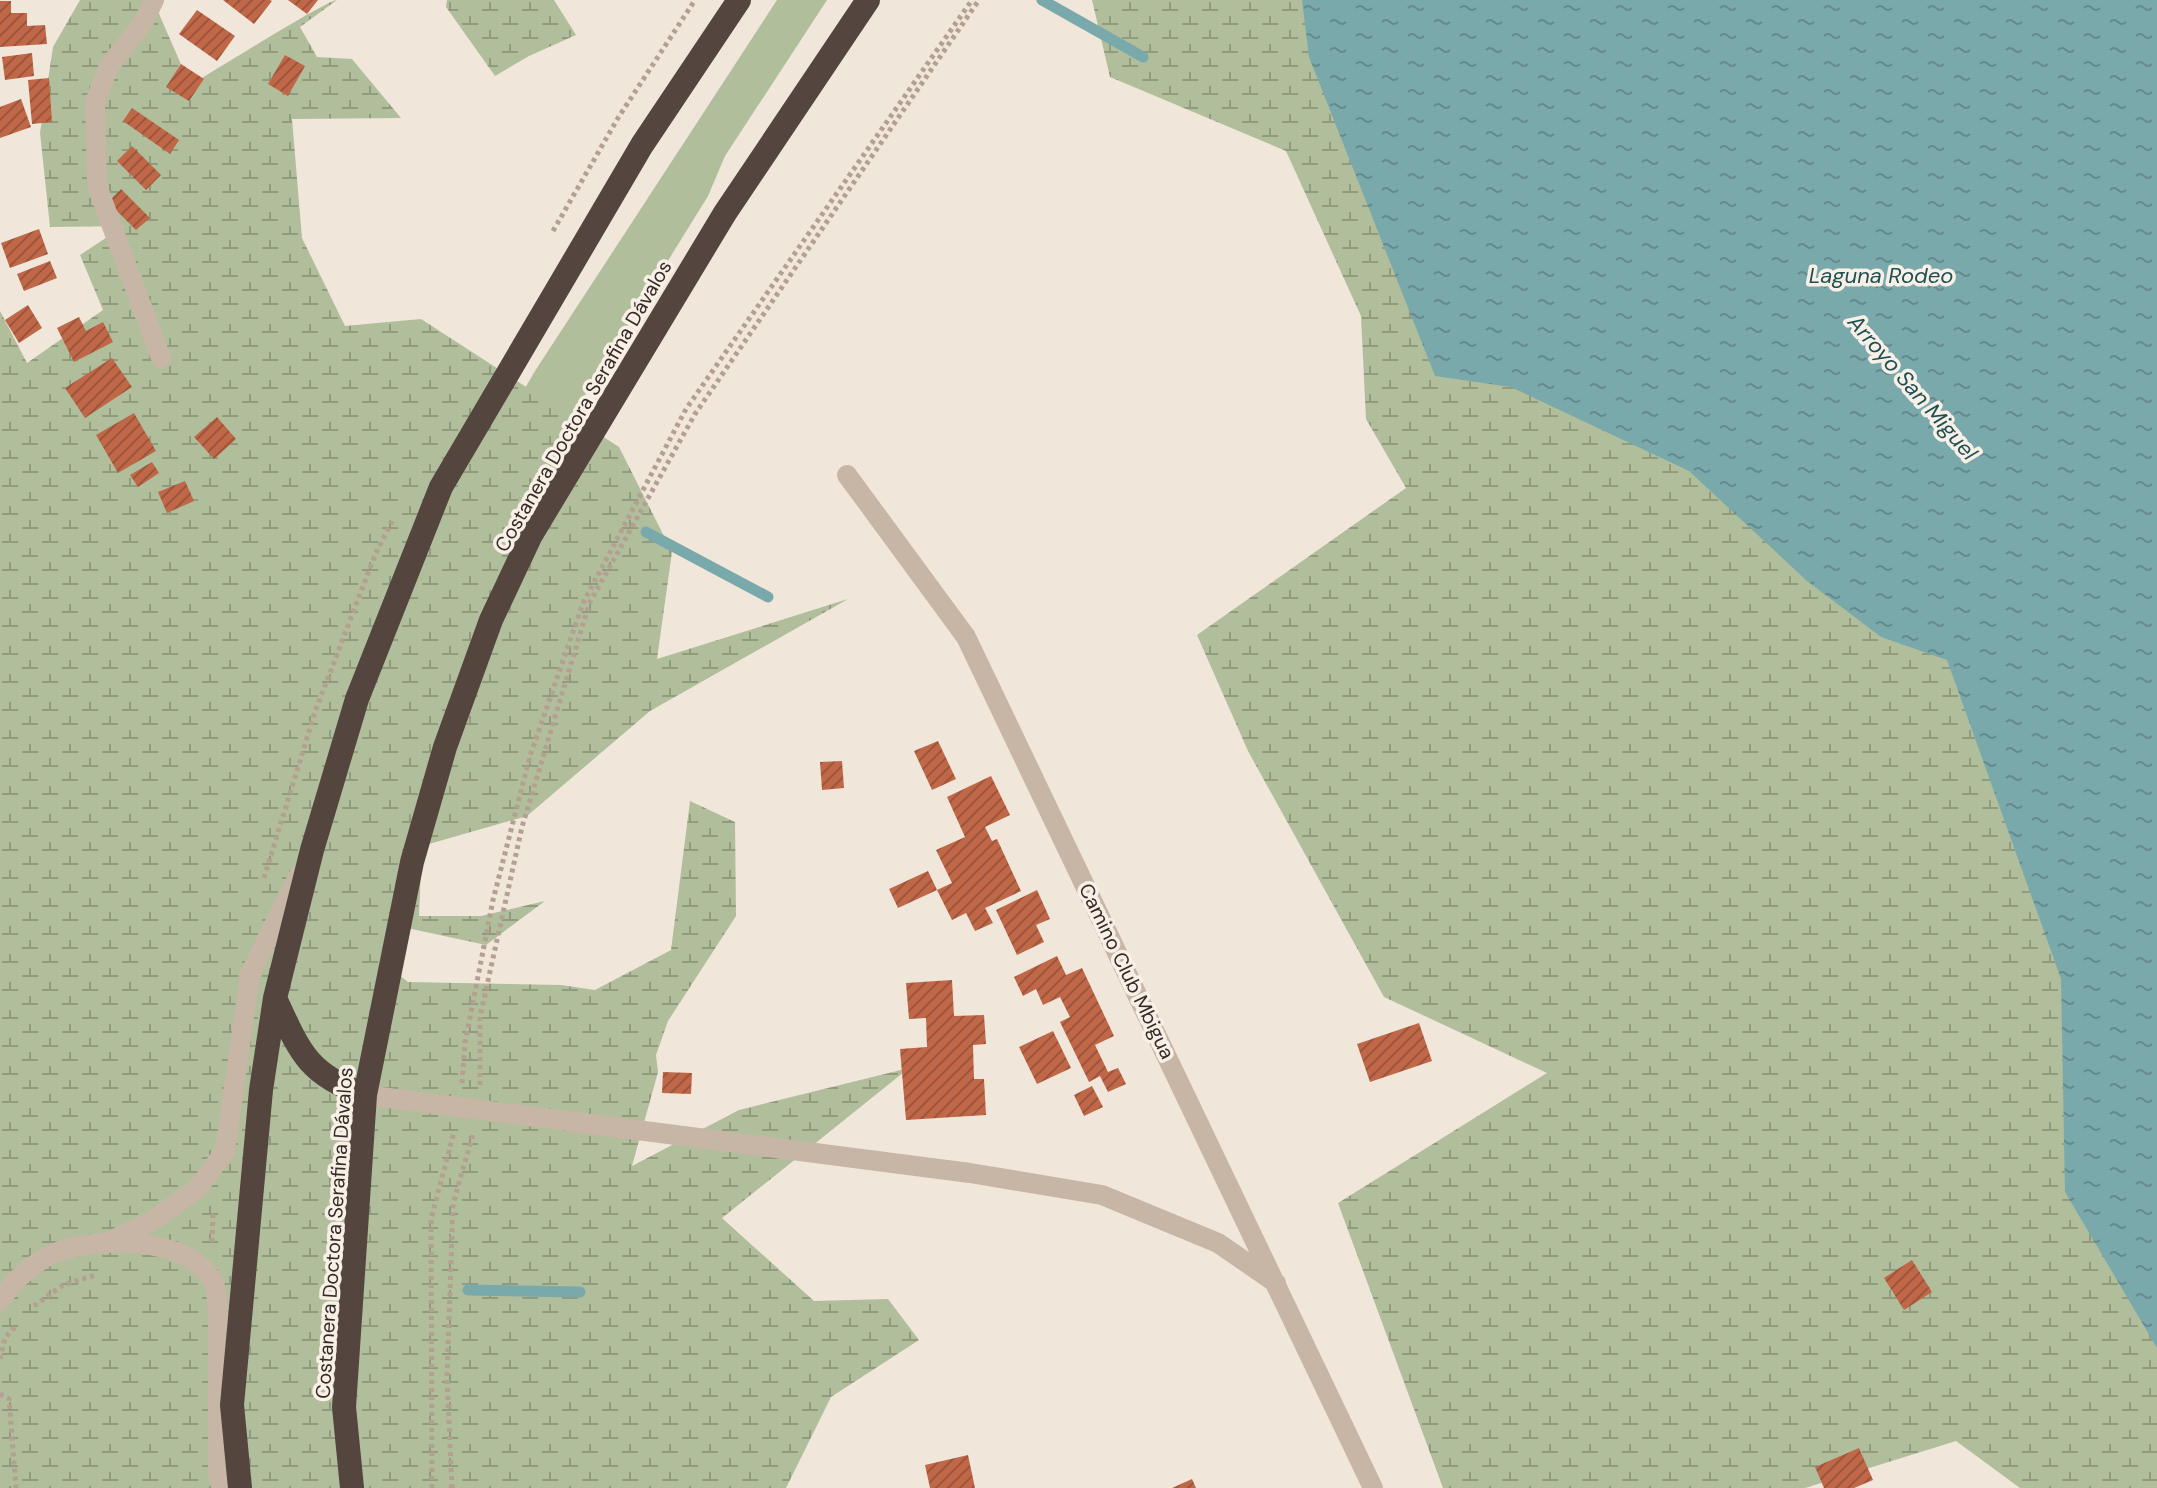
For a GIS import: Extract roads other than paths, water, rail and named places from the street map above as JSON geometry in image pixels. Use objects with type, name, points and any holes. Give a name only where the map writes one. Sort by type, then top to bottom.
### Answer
[{"type":"highway","points":[[240,1488],[232,1405],[261,1090],[275,998],[312,850],[357,699],[441,487],[642,145],[739,0]]},
{"type":"highway","name":"Costanera Doctora Serafina Dávalos","points":[[352,1488],[344,1407],[365,1095],[412,862],[445,747],[491,620],[531,535],[717,227],[868,0]]},
{"type":"highway","points":[[275,998],[302,1055],[334,1084],[365,1095]]},
{"type":"street","points":[[154,0],[143,23],[109,66],[95,102],[96,158],[97,186],[161,358]]},
{"type":"street","name":"Camino Club Mbigua","points":[[847,475],[966,637],[1373,1488]]},
{"type":"street","points":[[110,1241],[152,1221],[198,1188],[225,1151],[250,974],[312,850]]},
{"type":"street","points":[[365,1095],[970,1173],[1102,1195],[1218,1243],[1276,1284]]},
{"type":"street","points":[[0,1301],[12,1282],[45,1257],[77,1246],[110,1241],[166,1249],[198,1265],[215,1285],[218,1474],[223,1488]]},
{"type":"water","name":"Laguna Rodeo","points":[[1302,0],[2157,0],[2157,1348],[2065,1192],[2061,979],[1947,660],[1881,637],[1807,581],[1689,471],[1511,387],[1435,376],[1309,57]]},
{"type":"waterway","points":[[1042,0],[1143,57]]},
{"type":"waterway","points":[[646,532],[768,597]]},
{"type":"waterway","points":[[468,1290],[580,1292]]},
{"type":"water label","name":"Arroyo San Miguel","points":[[1913,387]]}]
